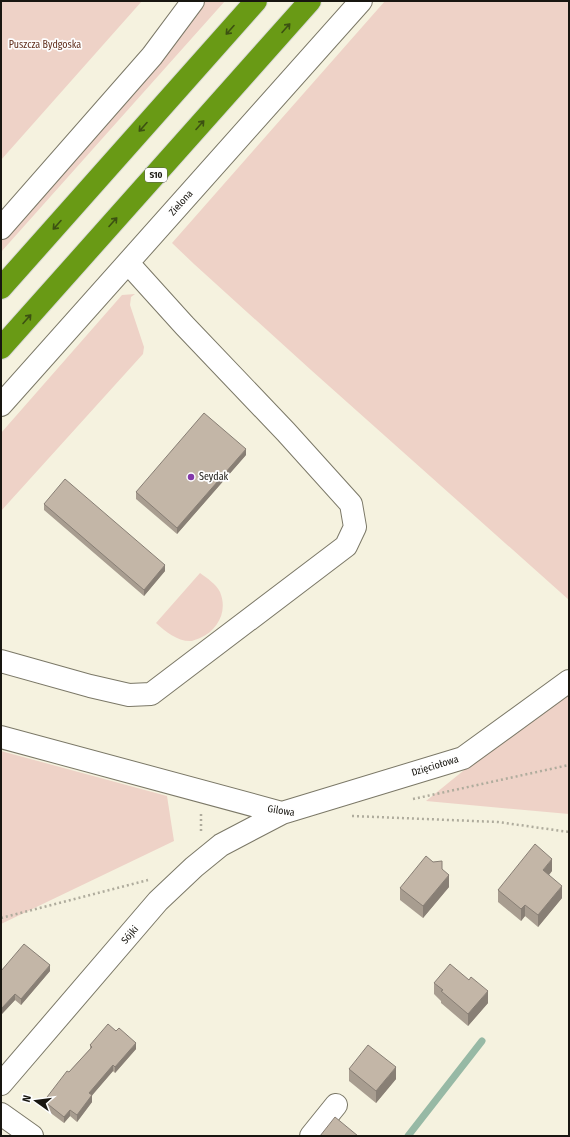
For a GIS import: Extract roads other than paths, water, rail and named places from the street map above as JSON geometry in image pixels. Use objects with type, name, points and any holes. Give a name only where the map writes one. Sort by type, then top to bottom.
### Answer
[{"type":"highway","points":[[1,288],[256,1]]},
{"type":"highway","name":"S10","points":[[1,348],[310,1]]},
{"type":"street","points":[[1,228],[152,56],[193,1]]},
{"type":"street","name":"Zielona","points":[[1,405],[361,1]]},
{"type":"street","points":[[1,661],[90,686],[129,695],[151,694],[346,546],[355,527],[351,504],[128,263]]},
{"type":"street","name":"Dzięciołowa","points":[[282,813],[463,758],[569,681]]},
{"type":"street","name":"Gilowa","points":[[1,737],[282,813]]},
{"type":"street","name":"Sójki","points":[[1,1084],[158,901],[221,845],[282,813]]},
{"type":"street","points":[[311,1136],[336,1105]]},
{"type":"street","points":[[1,1114],[32,1136]]},
{"type":"waterway","points":[[408,1136],[482,1041]]},
{"type":"place","name":"Seydak","points":[[191,477]]},
{"type":"park label","name":"Puszcza Bydgoska","points":[[45,45]]}]
